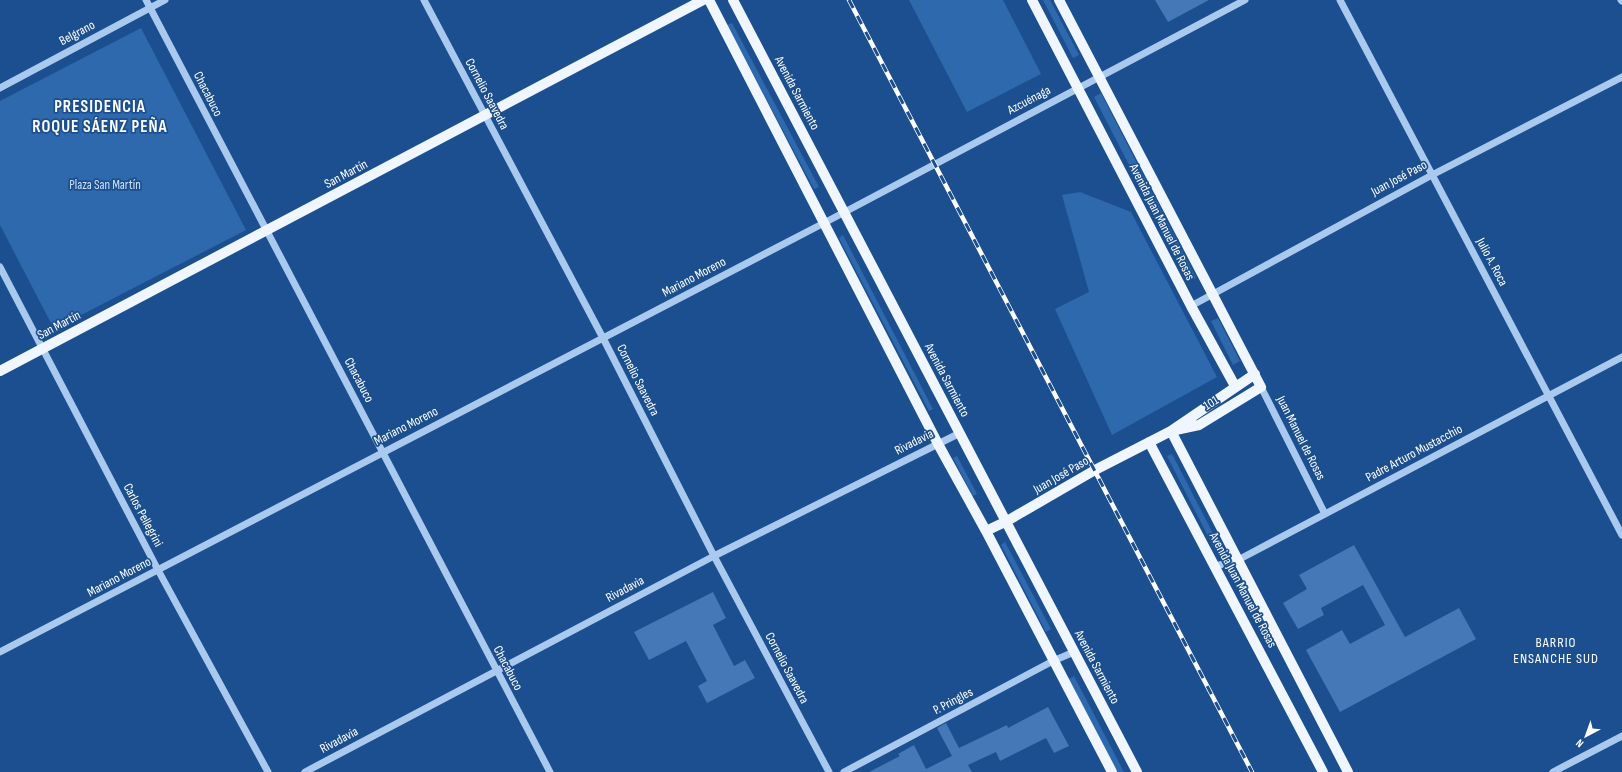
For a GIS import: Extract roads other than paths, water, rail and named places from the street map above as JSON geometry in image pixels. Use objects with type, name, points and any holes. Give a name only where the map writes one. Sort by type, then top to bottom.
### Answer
[{"type":"main road","name":"San Martín","points":[[0,371],[703,0]]},
{"type":"main road","points":[[709,0],[938,444],[986,531],[1112,772]]},
{"type":"main road","name":"Avenida Sarmiento","points":[[733,0],[1137,772]]},
{"type":"main road","name":"Avenida Juan Manuel de Rosas","points":[[1032,0],[1190,306],[1235,386]]},
{"type":"main road","name":"Avenida Juan Manuel de Rosas","points":[[1058,0],[1255,374]]},
{"type":"main road","points":[[1149,442],[1171,431],[1235,386],[1255,374]]},
{"type":"main road","name":"Juan Manuel de Rosas","points":[[1255,374],[1261,387]]},
{"type":"main road","name":"101","points":[[1171,431],[1200,426],[1261,387]]},
{"type":"main road","name":"Avenida Juan Manuel de Rosas","points":[[1171,431],[1348,772]]},
{"type":"main road","name":"Avenida Juan Manuel de Rosas","points":[[1149,442],[1216,566],[1323,772]]},
{"type":"main road","name":"Juan José Paso","points":[[986,531],[1007,521],[1095,470],[1149,442]]},
{"type":"street","name":"Chacabuco","points":[[146,0],[550,772]]},
{"type":"street","name":"Belgrano","points":[[0,88],[165,0]]},
{"type":"street","name":"Cornelio Saavedra","points":[[424,0],[603,338],[714,556],[829,772]]},
{"type":"street","name":"Azcuénaga","points":[[824,223],[844,211],[1245,0]]},
{"type":"street","name":"Julio A. Roca","points":[[1340,0],[1622,534]]},
{"type":"street","name":"Juan José Paso","points":[[1190,306],[1432,175],[1622,77]]},
{"type":"street","name":"Mariano Moreno","points":[[0,652],[824,223]]},
{"type":"street","name":"Carlos Pellegrini","points":[[0,267],[158,570],[268,772]]},
{"type":"street","name":"Padre Arturo Mustacchio","points":[[1216,566],[1238,560],[1622,357]]},
{"type":"street","name":"Juan Manuel de Rosas","points":[[1261,387],[1325,514]]},
{"type":"street","name":"Rivadavia","points":[[305,772],[714,556],[960,433]]},
{"type":"street","name":"P. Pringles","points":[[844,772],[1053,661],[1074,652]]},
{"type":"street","points":[[1553,772],[1622,736]]},
{"type":"railway","points":[[849,0],[1252,772]]},
{"type":"district","name":"PRESIDENCIA ROQUE SÁENZ PEÑA","points":[[100,117]]},
{"type":"district","name":"BARRIO ENSANCHE SUD","points":[[1556,650]]},
{"type":"park label","name":"Plaza San Martín","points":[[105,185]]}]
